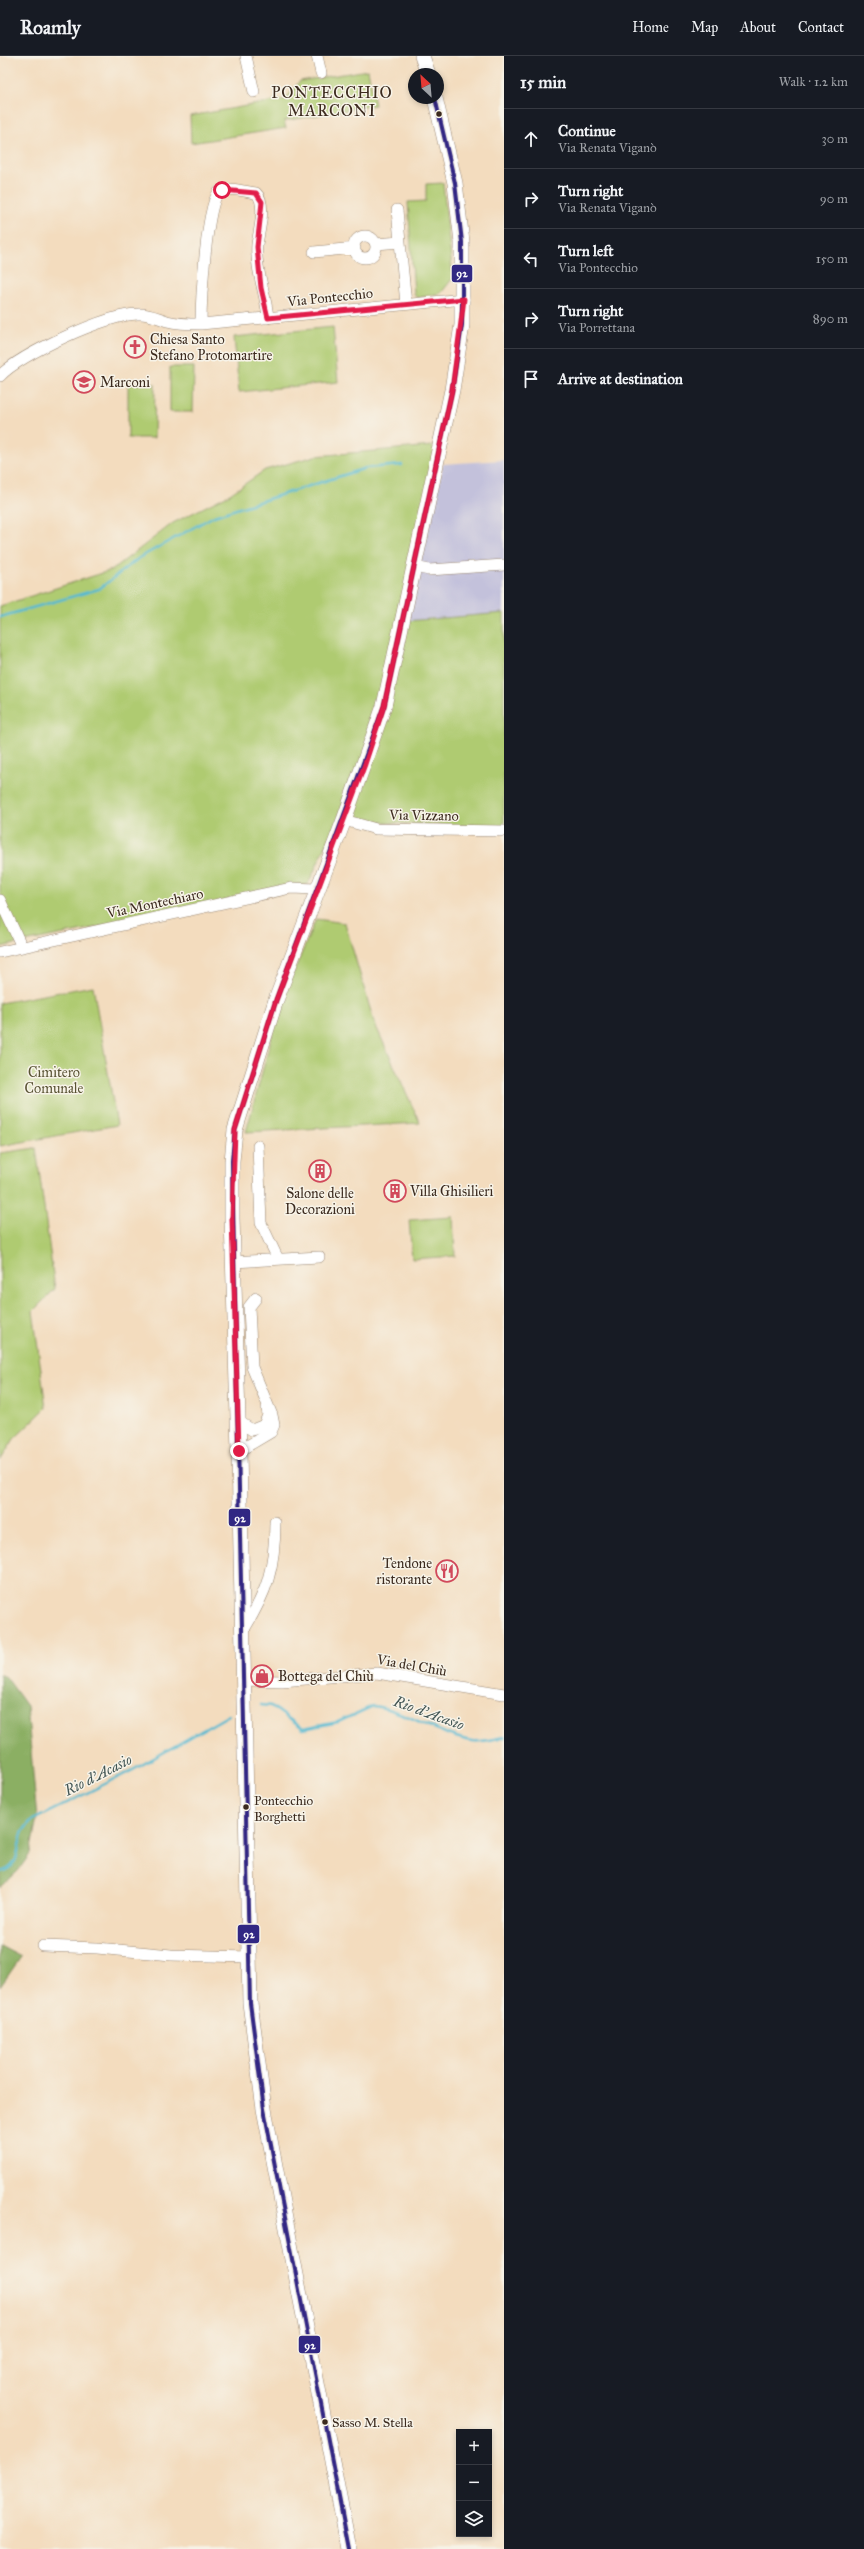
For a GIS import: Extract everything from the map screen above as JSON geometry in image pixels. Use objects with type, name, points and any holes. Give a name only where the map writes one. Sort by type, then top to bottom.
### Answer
[{"type":"main road","points":[[422,56],[426,68]]},
{"type":"main road","points":[[349,2549],[259,2080],[250,2004],[242,1680],[239,1451],[243,1428],[233,1262],[232,1182],[235,1130],[276,1000],[316,889],[344,820],[384,706],[452,390],[464,299],[462,242],[455,183],[436,104]]},
{"type":"street","points":[[246,56],[254,92]]},
{"type":"street","points":[[317,56],[321,73]]},
{"type":"street","points":[[201,324],[205,247],[214,196],[222,190],[228,189],[256,193],[262,202],[257,247],[261,288],[268,318]]},
{"type":"street","points":[[397,210],[406,304]]},
{"type":"street","points":[[314,252],[354,248],[356,253],[365,257],[374,253],[376,244],[400,242]]},
{"type":"street","name":"Via Pontecchio","points":[[0,376],[48,345],[78,331],[117,317],[138,314],[180,324],[201,324],[464,299]]},
{"type":"street","points":[[415,567],[429,570],[504,565]]},
{"type":"street","name":"Via Vizzano","points":[[344,820],[376,829],[504,831]]},
{"type":"street","name":"Via Montechiaro","points":[[0,952],[291,888],[316,889]]},
{"type":"street","points":[[0,900],[22,947]]},
{"type":"street","points":[[258,1146],[261,1223],[278,1259]]},
{"type":"street","points":[[233,1262],[319,1257]]},
{"type":"street","points":[[239,1451],[271,1432],[274,1425],[272,1415],[252,1366],[249,1306],[256,1298]]},
{"type":"street","points":[[243,1428],[264,1425],[268,1415],[266,1400]]},
{"type":"street","points":[[242,1633],[267,1586],[273,1562],[275,1522]]},
{"type":"street","name":"Via del Chiù","points":[[242,1680],[282,1681],[377,1672],[504,1694]]},
{"type":"street","points":[[43,1946],[97,1948],[171,1955],[249,1957]]},
{"type":"shaded area","points":[[504,460],[504,613],[405,621],[443,464]]},
{"type":"green space","points":[[368,70],[375,105],[284,121],[286,128],[191,143],[190,116],[286,99],[300,81]]},
{"type":"green space","points":[[443,183],[453,278],[441,293],[417,298],[414,294],[408,202],[426,201],[426,184]]},
{"type":"green space","points":[[333,327],[338,382],[239,392],[234,337]]},
{"type":"green space","points":[[170,367],[194,367],[193,412],[170,412]]},
{"type":"green space","points":[[128,384],[155,384],[154,438],[128,438]]},
{"type":"green space","points":[[444,445],[406,621],[504,613],[504,827],[385,823],[340,816],[308,884],[0,947],[0,606],[112,570],[173,523],[230,494],[265,470],[315,456]]},
{"type":"green space","points":[[316,919],[345,923],[374,1022],[420,1123],[246,1132],[281,1002]]},
{"type":"green space","name":"Cimitero Comunale","points":[[93,986],[117,1125],[0,1146],[0,1003]]},
{"type":"green space","points":[[36,1148],[55,1289],[33,1311],[46,1408],[14,1439],[0,1461],[0,1153]]},
{"type":"green space","points":[[453,1217],[455,1256],[412,1259],[409,1220]]},
{"type":"green space","points":[[0,1674],[6,1677],[27,1706],[37,1818],[30,1854],[18,1871],[0,1888]]},
{"type":"green space","points":[[0,1946],[21,1957],[0,1987]]},
{"type":"waterway","points":[[0,617],[99,589],[139,558],[214,516],[366,468],[402,465]]},
{"type":"waterway","name":"Rio d'Acasio","points":[[261,1705],[271,1706],[303,1729],[338,1722],[373,1706],[399,1713],[460,1738],[477,1741],[504,1737]]},
{"type":"waterway","name":"Rio d'Acasio","points":[[0,1872],[7,1870],[15,1862],[24,1829],[31,1821],[133,1770],[229,1715]]},
{"type":"transit line","name":"92","points":[[349,2549],[264,2109],[250,2003],[232,1161],[235,1130],[276,1000],[384,706],[452,390],[462,325],[462,242],[455,183],[436,104]]},
{"type":"place","name":"Chiesa Santo Stefano Protomartire","points":[[135,347]]},
{"type":"place","name":"Marconi","points":[[84,382]]},
{"type":"place","name":"Salone delle Decorazioni","points":[[320,1171]]},
{"type":"place","name":"Villa Ghisilieri","points":[[395,1191]]},
{"type":"place","name":"Tendone ristorante","points":[[447,1571]]},
{"type":"place","name":"Bottega del Chiù","points":[[262,1676]]},
{"type":"place","name":"Pontecchio Borghetti","points":[[246,1807]]},
{"type":"place","name":"Sasso M. Stella","points":[[325,2422]]},
{"type":"district","name":"PONTECCHIO MARCONI","points":[[332,101]]},
{"type":"route","points":[[222,190],[228,189],[256,193],[260,196],[262,202],[257,247],[261,288],[268,318],[464,299],[462,325],[452,390],[384,706],[365,764],[316,889],[276,1000],[235,1130],[232,1160],[232,1218],[239,1451]]}]
